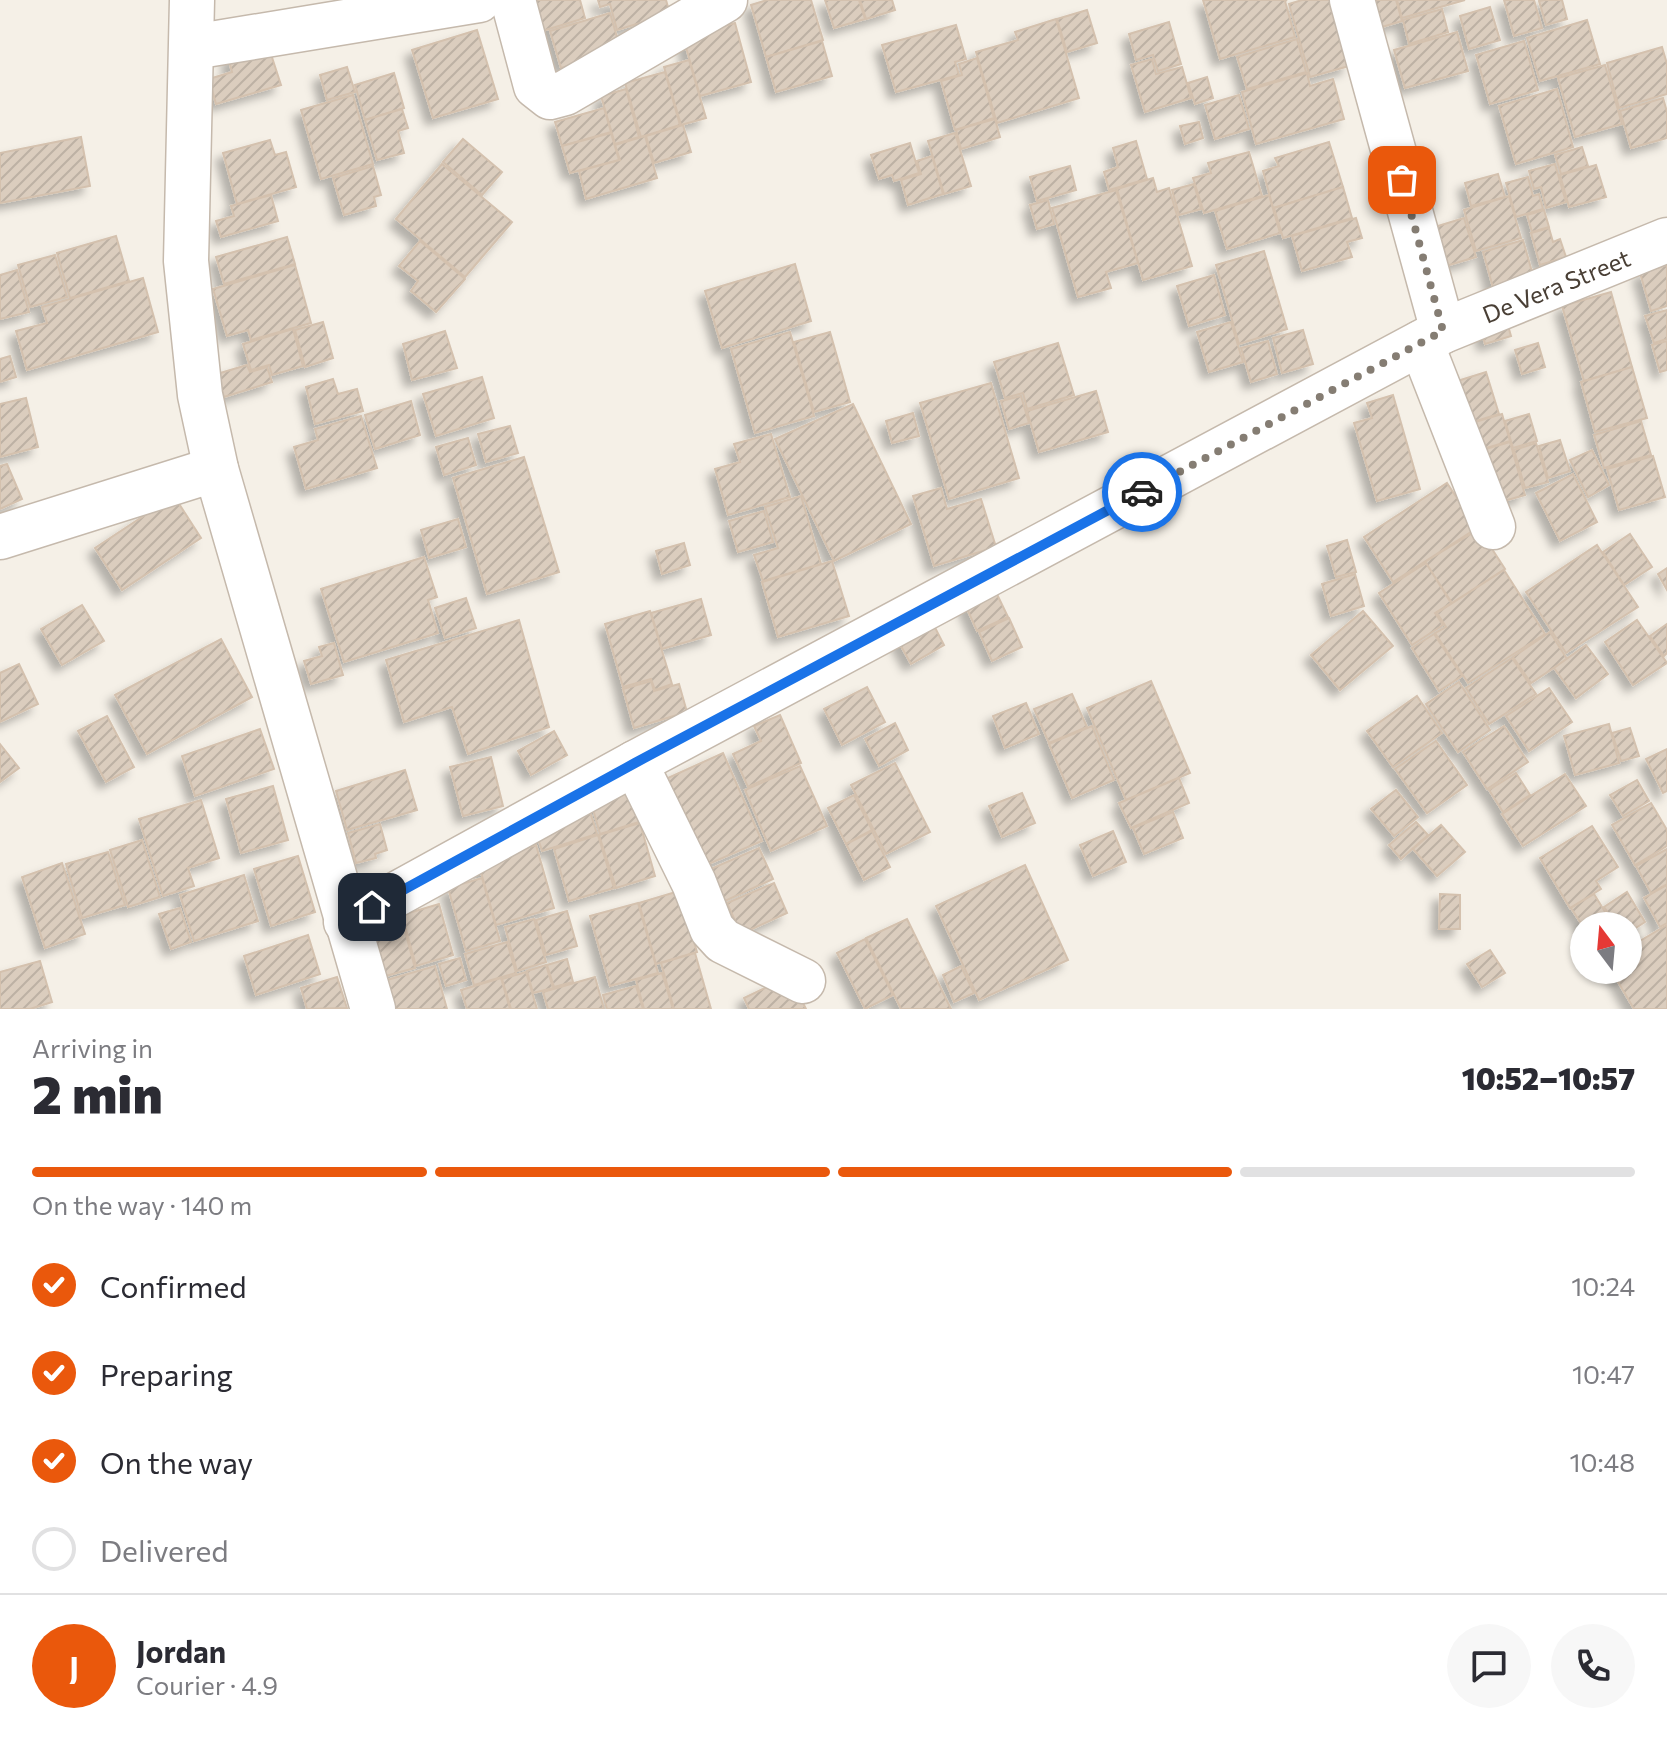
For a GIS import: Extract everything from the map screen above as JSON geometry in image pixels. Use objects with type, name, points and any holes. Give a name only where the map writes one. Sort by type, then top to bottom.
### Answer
[{"type":"street","points":[[192,0],[186,261],[200,395],[216,469],[373,1009]]},
{"type":"street","points":[[193,47],[479,0]]},
{"type":"street","points":[[513,0],[536,86],[550,97],[565,93],[725,0]]},
{"type":"street","points":[[1352,0],[1432,337],[1493,527]]},
{"type":"street","name":"De Vera Street","points":[[346,922],[635,763],[1432,337],[1667,240]]},
{"type":"street","points":[[0,537],[216,469]]},
{"type":"street","points":[[635,763],[694,883],[712,929],[723,941],[803,981]]},
{"type":"building","points":[[529,0],[580,0],[585,18],[539,32]]},
{"type":"building","points":[[598,0],[666,0],[670,14],[617,30],[610,4],[600,7]]},
{"type":"building","points":[[767,0],[811,0],[823,40],[766,57],[751,5]]},
{"type":"building","points":[[825,0],[859,0],[865,19],[834,28]]},
{"type":"building","points":[[860,0],[892,0],[895,10],[866,19]]},
{"type":"building","points":[[1203,0],[1287,0],[1295,37],[1220,59]]},
{"type":"building","points":[[1302,0],[1331,0],[1349,66],[1310,77],[1289,4]]},
{"type":"building","points":[[1374,0],[1396,0],[1402,21],[1382,27]]},
{"type":"building","points":[[1397,0],[1465,0],[1402,18]]},
{"type":"building","points":[[1504,0],[1534,0],[1542,28],[1514,36]]},
{"type":"building","points":[[1562,0],[1567,19],[1546,25],[1539,1]]},
{"type":"building","points":[[1490,7],[1500,40],[1469,49],[1460,16]]},
{"type":"building","points":[[1442,9],[1448,32],[1409,44],[1403,20]]},
{"type":"building","points":[[1087,10],[1097,43],[1067,52],[1057,19]]},
{"type":"building","points":[[610,13],[621,51],[561,68],[550,31]]},
{"type":"building","points":[[1056,19],[1079,98],[997,123],[976,52],[1018,40],[1015,32]]},
{"type":"building","points":[[1587,20],[1600,64],[1540,81],[1527,38]]},
{"type":"building","points":[[1169,22],[1181,64],[1158,71],[1153,55],[1136,60],[1129,34]]},
{"type":"building","points":[[735,23],[751,82],[700,96],[683,37]]},
{"type":"building","points":[[956,25],[966,59],[955,62],[959,75],[896,92],[882,45]]},
{"type":"building","points":[[477,30],[498,99],[433,118],[412,50]]},
{"type":"building","points":[[1457,32],[1468,71],[1405,88],[1394,50]]},
{"type":"building","points":[[1297,39],[1306,72],[1247,89],[1237,57]]},
{"type":"building","points":[[822,41],[832,76],[776,92],[766,57]]},
{"type":"building","points":[[1524,41],[1538,90],[1490,104],[1476,55]]},
{"type":"building","points":[[268,45],[281,85],[216,104],[209,79],[232,72],[228,57]]},
{"type":"building","points":[[1662,47],[1667,64],[1667,94],[1619,108],[1607,63]]},
{"type":"building","points":[[977,58],[994,118],[955,130],[941,81],[962,75],[959,64]]},
{"type":"building","points":[[1152,59],[1156,74],[1182,67],[1191,98],[1145,112],[1131,65]]},
{"type":"building","points":[[689,60],[706,118],[681,125],[664,67]]},
{"type":"building","points":[[1605,65],[1622,124],[1575,137],[1558,78]]},
{"type":"building","points":[[347,67],[355,92],[327,100],[320,75]]},
{"type":"building","points":[[665,72],[680,125],[641,137],[625,83]]},
{"type":"building","points":[[394,73],[404,108],[365,120],[355,85]]},
{"type":"building","points":[[1307,73],[1310,86],[1333,79],[1344,119],[1256,144],[1242,92]]},
{"type":"building","points":[[1207,77],[1213,98],[1195,104],[1188,83]]},
{"type":"building","points":[[626,89],[639,137],[615,144],[601,96]]},
{"type":"building","points":[[1557,89],[1573,147],[1516,164],[1499,106]]},
{"type":"building","points":[[353,95],[373,164],[321,179],[301,110]]},
{"type":"building","points":[[1239,95],[1249,129],[1215,139],[1205,105]]},
{"type":"building","points":[[1663,98],[1667,112],[1667,138],[1631,148],[1620,111]]},
{"type":"building","points":[[604,108],[611,132],[562,146],[555,122]]},
{"type":"building","points":[[402,109],[408,128],[398,131],[404,153],[377,160],[365,120]]},
{"type":"building","points":[[995,119],[1000,137],[961,149],[956,130]]},
{"type":"building","points":[[1199,122],[1203,138],[1185,144],[1180,126]]},
{"type":"building","points":[[683,125],[691,152],[654,163],[646,136]]},
{"type":"building","points":[[611,133],[619,160],[570,173],[562,146]]},
{"type":"building","points":[[955,133],[971,186],[944,194],[928,141]]},
{"type":"building","points":[[645,136],[657,178],[586,199],[579,171],[620,160],[615,145]]},
{"type":"building","points":[[81,137],[90,186],[0,203],[0,153]]},
{"type":"building","points":[[463,139],[502,172],[482,195],[443,162]]},
{"type":"building","points":[[270,140],[275,155],[286,152],[296,187],[237,204],[223,153]]},
{"type":"building","points":[[1136,141],[1147,179],[1109,190],[1104,172],[1118,167],[1113,148]]},
{"type":"building","points":[[1329,142],[1343,187],[1273,208],[1263,171],[1279,166],[1275,158]]},
{"type":"building","points":[[910,143],[919,173],[894,181],[892,175],[879,179],[871,155]]},
{"type":"building","points":[[1582,147],[1588,166],[1561,174],[1555,155]]},
{"type":"building","points":[[1249,152],[1262,196],[1204,213],[1193,178],[1211,173],[1208,163]]},
{"type":"building","points":[[932,156],[943,194],[908,205],[901,180],[921,174],[917,161]]},
{"type":"building","points":[[442,164],[512,222],[465,277],[396,219]]},
{"type":"building","points":[[1555,164],[1566,202],[1546,208],[1541,187],[1534,189],[1529,171]]},
{"type":"building","points":[[1596,165],[1606,197],[1569,207],[1560,175]]},
{"type":"building","points":[[373,166],[381,195],[374,197],[376,206],[344,215],[333,178]]},
{"type":"building","points":[[1070,166],[1076,190],[1037,201],[1030,177]]},
{"type":"building","points":[[1498,174],[1505,197],[1471,206],[1465,183]]},
{"type":"building","points":[[1528,177],[1533,196],[1539,194],[1543,209],[1516,217],[1506,183]]},
{"type":"building","points":[[1153,178],[1157,192],[1169,188],[1192,266],[1143,280],[1117,189]]},
{"type":"building","points":[[1194,184],[1201,209],[1179,215],[1172,190]]},
{"type":"building","points":[[1343,187],[1352,218],[1283,238],[1274,208]]},
{"type":"building","points":[[1116,190],[1138,263],[1106,272],[1111,288],[1078,297],[1052,208]]},
{"type":"building","points":[[271,195],[278,221],[221,237],[216,221],[234,216],[231,206]]},
{"type":"building","points":[[1269,195],[1280,233],[1227,249],[1215,211]]},
{"type":"building","points":[[1509,196],[1521,238],[1476,251],[1464,210]]},
{"type":"building","points":[[1048,200],[1054,224],[1037,229],[1030,205]]},
{"type":"building","points":[[1544,210],[1549,227],[1532,232],[1527,215]]},
{"type":"building","points":[[1356,218],[1362,238],[1347,242],[1352,257],[1302,271],[1292,236]]},
{"type":"building","points":[[1464,218],[1476,257],[1436,269],[1425,230]]},
{"type":"building","points":[[1549,228],[1553,242],[1560,239],[1566,257],[1540,265],[1531,233]]},
{"type":"building","points":[[116,236],[129,281],[70,298],[57,253]]},
{"type":"building","points":[[287,237],[295,264],[224,284],[216,257]]},
{"type":"building","points":[[1523,240],[1534,279],[1494,291],[1483,252]]},
{"type":"building","points":[[420,241],[465,279],[436,312],[411,291],[418,281],[399,266]]},
{"type":"building","points":[[1264,251],[1287,329],[1239,344],[1216,265]]},
{"type":"building","points":[[55,255],[67,297],[30,307],[18,265]]},
{"type":"building","points":[[795,264],[811,321],[722,348],[705,291]]},
{"type":"building","points":[[295,265],[311,323],[251,340],[248,330],[227,336],[213,289]]},
{"type":"building","points":[[1667,265],[1667,306],[1651,311],[1640,273]]},
{"type":"building","points":[[17,270],[29,312],[0,319],[0,275]]},
{"type":"building","points":[[1214,275],[1225,315],[1189,326],[1177,286]]},
{"type":"building","points":[[143,278],[158,332],[27,370],[16,331],[47,323],[42,307]]},
{"type":"building","points":[[1611,292],[1632,367],[1584,381],[1562,306]]},
{"type":"building","points":[[1667,310],[1667,339],[1654,343],[1645,316]]},
{"type":"building","points":[[1505,315],[1511,336],[1485,344],[1479,322]]},
{"type":"building","points":[[323,322],[333,358],[305,367],[295,330]]},
{"type":"building","points":[[1231,322],[1243,362],[1209,372],[1197,332]]},
{"type":"building","points":[[293,329],[303,366],[272,375],[269,365],[251,370],[243,344]]},
{"type":"building","points":[[1303,330],[1313,364],[1282,373],[1273,338]]},
{"type":"building","points":[[445,331],[457,368],[412,380],[403,344]]},
{"type":"building","points":[[790,332],[814,416],[755,433],[731,349]]},
{"type":"building","points":[[830,332],[850,402],[814,412],[794,342]]},
{"type":"building","points":[[1268,341],[1277,374],[1251,382],[1241,348]]},
{"type":"building","points":[[1667,341],[1667,370],[1660,372],[1652,345]]},
{"type":"building","points":[[1058,343],[1074,395],[1027,409],[1023,393],[1005,398],[994,362]]},
{"type":"building","points":[[1538,343],[1545,367],[1522,374],[1515,350]]},
{"type":"building","points":[[10,356],[16,377],[0,382],[0,359]]},
{"type":"building","points":[[247,365],[250,372],[267,367],[272,382],[224,397],[217,374]]},
{"type":"building","points":[[1632,367],[1647,418],[1595,432],[1581,382]]},
{"type":"building","points":[[1486,372],[1499,414],[1463,425],[1451,383]]},
{"type":"building","points":[[482,377],[494,418],[436,436],[423,394]]},
{"type":"building","points":[[333,379],[338,394],[357,389],[363,411],[315,424],[306,387]]},
{"type":"building","points":[[991,383],[1019,478],[949,499],[920,403]]},
{"type":"building","points":[[1096,391],[1108,432],[1039,452],[1027,411]]},
{"type":"building","points":[[1393,395],[1420,489],[1377,501],[1354,423],[1372,418],[1367,403]]},
{"type":"building","points":[[1021,396],[1029,423],[1009,429],[1001,401]]},
{"type":"building","points":[[26,398],[38,447],[0,457],[0,404]]},
{"type":"building","points":[[411,401],[420,435],[375,449],[365,415]]},
{"type":"building","points":[[853,404],[911,524],[834,561],[775,439]]},
{"type":"building","points":[[913,413],[919,436],[892,443],[886,421]]},
{"type":"building","points":[[1502,414],[1510,441],[1473,452],[1465,425]]},
{"type":"building","points":[[1529,414],[1537,441],[1513,448],[1505,421]]},
{"type":"building","points":[[361,416],[377,468],[306,489],[294,447],[318,440],[315,429]]},
{"type":"building","points":[[1641,421],[1651,455],[1604,468],[1594,435]]},
{"type":"building","points":[[510,426],[518,453],[486,462],[478,434]]},
{"type":"building","points":[[771,434],[790,497],[728,515],[715,469],[740,462],[734,444]]},
{"type":"building","points":[[468,438],[476,465],[444,475],[436,447]]},
{"type":"building","points":[[1560,440],[1570,471],[1548,478],[1539,446]]},
{"type":"building","points":[[1510,442],[1525,495],[1490,505],[1475,452]]},
{"type":"building","points":[[1536,443],[1548,482],[1525,488],[1514,450]]},
{"type":"building","points":[[1592,450],[1609,485],[1588,497],[1570,460]]},
{"type":"building","points":[[1653,456],[1665,497],[1619,510],[1607,469]]},
{"type":"building","points":[[524,457],[559,572],[487,594],[453,478]]},
{"type":"building","points":[[7,464],[22,499],[0,509],[0,466]]},
{"type":"building","points":[[1573,474],[1597,522],[1560,541],[1536,493]]},
{"type":"building","points":[[1447,483],[1477,528],[1393,582],[1364,537]]},
{"type":"building","points":[[941,488],[947,509],[981,499],[996,547],[934,566],[913,496]]},
{"type":"building","points":[[174,496],[201,538],[122,590],[95,548]]},
{"type":"building","points":[[801,496],[821,564],[763,581],[754,555],[778,548],[765,507]]},
{"type":"building","points":[[764,511],[773,542],[738,552],[729,521]]},
{"type":"building","points":[[458,519],[466,547],[429,558],[421,530]]},
{"type":"building","points":[[1479,529],[1505,569],[1452,603],[1425,562]]},
{"type":"building","points":[[1630,534],[1652,567],[1624,585],[1603,552]]},
{"type":"building","points":[[1347,540],[1356,572],[1336,577],[1327,546]]},
{"type":"building","points":[[684,543],[690,565],[662,574],[656,551]]},
{"type":"building","points":[[1597,545],[1638,607],[1566,653],[1526,592]]},
{"type":"building","points":[[424,557],[437,597],[428,600],[438,633],[344,662],[321,589]]},
{"type":"building","points":[[832,561],[849,616],[778,637],[762,582]]},
{"type":"building","points":[[1426,563],[1451,603],[1435,613],[1443,625],[1412,645],[1379,593]]},
{"type":"building","points":[[1667,568],[1667,590],[1658,574]]},
{"type":"building","points":[[1504,570],[1545,634],[1468,683],[1435,633],[1446,627],[1437,613]]},
{"type":"building","points":[[1355,574],[1364,606],[1331,616],[1322,584]]},
{"type":"building","points":[[994,588],[1008,617],[977,631],[964,602]]},
{"type":"building","points":[[466,598],[476,628],[445,638],[435,608]]},
{"type":"building","points":[[701,599],[711,635],[662,649],[651,613]]},
{"type":"building","points":[[82,605],[104,641],[62,665],[41,629]]},
{"type":"building","points":[[650,611],[672,684],[655,690],[651,679],[623,687],[605,624]]},
{"type":"building","points":[[1363,611],[1393,646],[1340,690],[1311,655]]},
{"type":"building","points":[[928,614],[944,645],[911,664],[893,632]]},
{"type":"building","points":[[1009,618],[1022,647],[992,661],[979,632]]},
{"type":"building","points":[[519,620],[549,727],[468,754],[452,707],[404,722],[386,660]]},
{"type":"building","points":[[1637,620],[1667,663],[1633,685],[1605,642]]},
{"type":"building","points":[[1667,624],[1667,653],[1664,656],[1650,636]]},
{"type":"building","points":[[1550,632],[1567,659],[1531,683],[1513,657]]},
{"type":"building","points":[[1434,634],[1462,676],[1439,691],[1412,648]]},
{"type":"building","points":[[221,639],[252,697],[147,754],[115,695]]},
{"type":"building","points":[[334,643],[343,675],[311,684],[304,661],[322,656],[319,647]]},
{"type":"building","points":[[1586,645],[1608,674],[1576,698],[1554,668]]},
{"type":"building","points":[[1512,658],[1536,694],[1489,724],[1466,688]]},
{"type":"building","points":[[19,664],[38,704],[0,722],[0,673]]},
{"type":"building","points":[[651,681],[654,691],[679,684],[687,712],[634,728],[623,689]]},
{"type":"building","points":[[1151,681],[1190,773],[1126,800],[1087,708]]},
{"type":"building","points":[[1459,682],[1490,730],[1458,752],[1426,704]]},
{"type":"building","points":[[867,687],[885,722],[842,745],[824,709]]},
{"type":"building","points":[[1549,688],[1572,722],[1529,751],[1506,716]]},
{"type":"building","points":[[1072,694],[1087,727],[1049,743],[1034,709]]},
{"type":"building","points":[[1417,696],[1442,733],[1393,767],[1367,731]]},
{"type":"building","points":[[1026,703],[1039,734],[1005,748],[993,716]]},
{"type":"building","points":[[780,715],[801,763],[748,787],[733,754],[761,741],[754,726]]},
{"type":"building","points":[[107,716],[134,767],[106,782],[78,731]]},
{"type":"building","points":[[895,723],[908,750],[879,766],[865,739]]},
{"type":"building","points":[[1609,724],[1619,763],[1575,775],[1564,736]]},
{"type":"building","points":[[1092,726],[1114,780],[1072,798],[1049,744]]},
{"type":"building","points":[[1504,726],[1528,762],[1487,789],[1463,752]]},
{"type":"building","points":[[1630,728],[1639,756],[1621,761],[1612,733]]},
{"type":"building","points":[[260,729],[274,769],[195,796],[182,756]]},
{"type":"building","points":[[554,731],[567,755],[531,775],[518,751]]},
{"type":"building","points":[[1436,741],[1467,785],[1427,813],[1395,769]]},
{"type":"building","points":[[0,744],[19,768],[0,782]]},
{"type":"building","points":[[1667,749],[1667,791],[1663,793],[1646,759]]},
{"type":"building","points":[[723,753],[762,841],[697,869],[659,782]]},
{"type":"building","points":[[491,757],[503,806],[463,816],[450,767]]},
{"type":"building","points":[[895,763],[930,832],[886,854],[851,785]]},
{"type":"building","points":[[800,766],[827,826],[771,851],[745,790]]},
{"type":"building","points":[[405,770],[417,810],[347,830],[336,791]]},
{"type":"building","points":[[1516,773],[1530,795],[1503,812],[1489,790]]},
{"type":"building","points":[[1565,774],[1586,806],[1523,846],[1502,814]]},
{"type":"building","points":[[1179,778],[1189,803],[1131,828],[1119,803]]},
{"type":"building","points":[[1637,780],[1649,801],[1623,816],[1610,795]]},
{"type":"building","points":[[628,784],[639,822],[600,834],[589,795]]},
{"type":"building","points":[[273,786],[288,840],[241,853],[226,799]]},
{"type":"building","points":[[1396,790],[1418,817],[1394,836],[1371,809]]},
{"type":"building","points":[[1022,793],[1035,823],[1002,837],[989,806]]},
{"type":"building","points":[[854,795],[872,830],[846,844],[828,808]]},
{"type":"building","points":[[201,800],[219,858],[188,868],[194,886],[163,896],[139,819]]},
{"type":"building","points":[[1651,803],[1667,830],[1667,846],[1635,865],[1612,825]]},
{"type":"building","points":[[588,805],[597,834],[542,851],[533,822]]},
{"type":"building","points":[[1173,812],[1183,838],[1144,854],[1133,828]]},
{"type":"building","points":[[1416,822],[1428,835],[1401,859],[1389,845]]},
{"type":"building","points":[[640,823],[655,876],[616,888],[599,835]]},
{"type":"building","points":[[380,824],[387,850],[375,854],[376,858],[356,863],[348,833]]},
{"type":"building","points":[[1441,825],[1465,852],[1437,876],[1413,849]]},
{"type":"building","points":[[1592,826],[1618,867],[1596,881],[1601,889],[1570,908],[1540,858]]},
{"type":"building","points":[[872,831],[890,867],[864,880],[846,844]]},
{"type":"building","points":[[1113,831],[1126,862],[1093,876],[1080,845]]},
{"type":"building","points":[[598,835],[614,888],[569,901],[554,849]]},
{"type":"building","points":[[142,840],[160,897],[128,907],[110,850]]},
{"type":"building","points":[[536,845],[554,908],[496,925],[478,862]]},
{"type":"building","points":[[759,848],[773,879],[714,906],[699,874]]},
{"type":"building","points":[[1667,849],[1667,884],[1651,893],[1636,866]]},
{"type":"building","points":[[108,852],[125,905],[82,918],[66,864]]},
{"type":"building","points":[[298,856],[315,912],[271,926],[254,869]]},
{"type":"building","points":[[62,863],[85,934],[45,948],[22,877]]},
{"type":"building","points":[[1025,865],[1068,960],[979,1000],[936,906]]},
{"type":"building","points":[[244,875],[258,921],[194,941],[180,895]]},
{"type":"building","points":[[482,878],[500,941],[466,951],[448,888]]},
{"type":"building","points":[[774,883],[787,913],[741,934],[727,903]]},
{"type":"building","points":[[1667,885],[1667,923],[1660,927],[1644,898]]},
{"type":"building","points":[[679,891],[697,952],[656,964],[639,903]]},
{"type":"building","points":[[1627,892],[1639,912],[1607,912],[1604,907]]},
{"type":"building","points":[[1440,894],[1460,895],[1460,929],[1439,929]]},
{"type":"building","points":[[1594,894],[1605,912],[1574,912],[1571,908]]},
{"type":"building","points":[[638,903],[658,973],[610,986],[590,916]]},
{"type":"building","points":[[439,904],[453,955],[416,966],[402,915]]},
{"type":"building","points":[[180,908],[191,942],[171,949],[159,914]]},
{"type":"building","points":[[567,911],[577,946],[546,955],[536,920]]},
{"type":"building","points":[[534,919],[546,962],[517,971],[505,927]]},
{"type":"building","points":[[907,919],[951,1009],[901,1009],[866,938]]},
{"type":"building","points":[[402,920],[415,968],[382,977],[368,929]]},
{"type":"building","points":[[1667,925],[1667,1009],[1634,1009],[1619,984],[1642,984],[1642,940]]},
{"type":"building","points":[[308,935],[320,974],[256,995],[244,956]]},
{"type":"building","points":[[865,939],[893,995],[865,1009],[837,953]]},
{"type":"building","points":[[507,942],[516,973],[474,985],[465,954]]},
{"type":"building","points":[[1490,950],[1505,973],[1482,987],[1467,964]]},
{"type":"building","points":[[695,953],[711,1009],[674,1009],[661,963]]},
{"type":"building","points":[[460,958],[466,980],[446,986],[439,964]]},
{"type":"building","points":[[567,959],[573,982],[554,987],[547,965]]},
{"type":"building","points":[[40,961],[52,1002],[30,1009],[0,1009],[0,972]]},
{"type":"building","points":[[546,965],[553,988],[533,993],[527,971]]},
{"type":"building","points":[[435,966],[447,1009],[395,1009],[387,980]]},
{"type":"building","points":[[961,966],[974,993],[954,1002],[943,975]]},
{"type":"building","points":[[526,972],[537,1009],[511,1009],[502,979]]},
{"type":"building","points":[[662,973],[673,1009],[644,1009],[636,980]]},
{"type":"building","points":[[790,976],[806,1009],[749,1009],[744,998]]},
{"type":"building","points":[[337,977],[347,1008],[307,1009],[301,988]]},
{"type":"building","points":[[595,977],[604,1009],[548,1009],[543,992]]},
{"type":"building","points":[[501,978],[510,1009],[467,1009],[461,990]]},
{"type":"building","points":[[636,986],[643,1009],[607,1009],[603,995]]},
{"type":"way so far","points":[[1142,492],[1443,331],[1402,180]]},
{"type":"route","points":[[372,907],[1142,492]]}]
